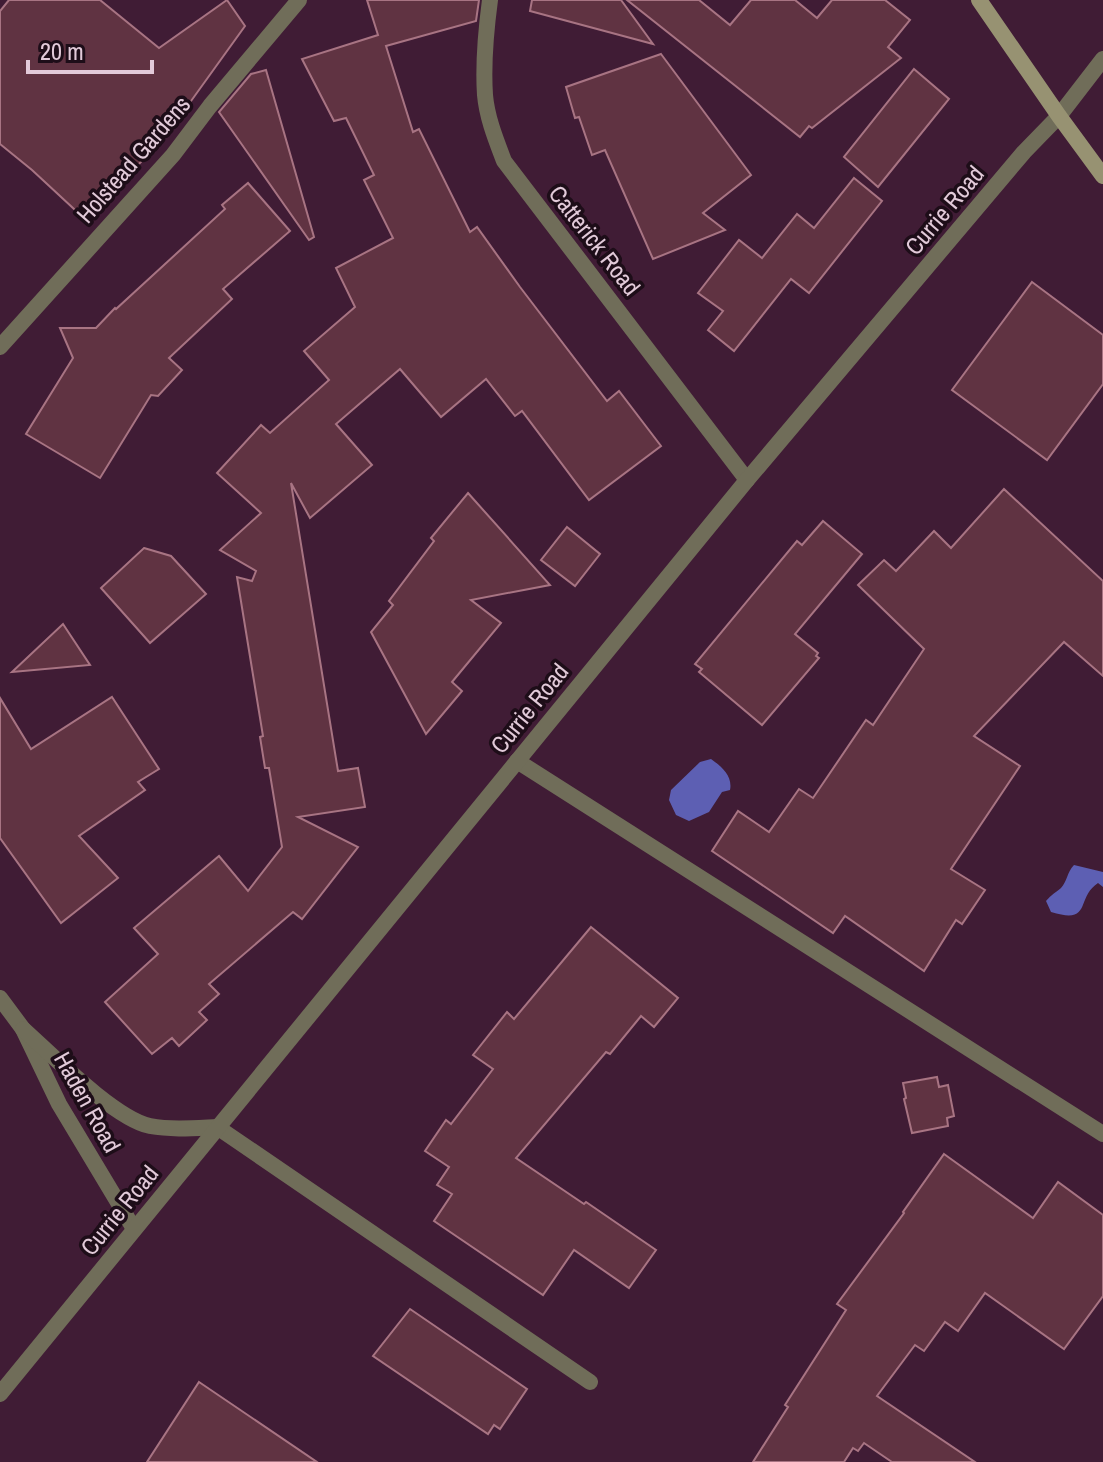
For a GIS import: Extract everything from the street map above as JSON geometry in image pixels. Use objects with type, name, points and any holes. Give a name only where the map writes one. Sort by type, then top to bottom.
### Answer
[{"type":"street","name":"Holstead Gardens","points":[[0,347],[173,155],[299,0]]},
{"type":"street","name":"Catterick Road","points":[[490,0],[486,24],[485,95],[492,130],[504,161],[747,480]]},
{"type":"street","points":[[979,0],[1103,176]]},
{"type":"street","name":"Currie Road","points":[[0,1394],[747,480],[1014,164],[1059,116],[1103,59]]},
{"type":"street","points":[[517,761],[1103,1134]]},
{"type":"street","name":"Haden Road","points":[[0,998],[23,1029],[59,1104],[134,1229]]},
{"type":"street","points":[[23,1029],[111,1107],[146,1126],[178,1129],[217,1127],[590,1382]]},
{"type":"shaded area","points":[[711,759],[728,776],[730,790],[722,792],[709,812],[689,821],[676,815],[669,800],[671,790],[700,762]]},
{"type":"shaded area","points":[[1074,865],[1103,872],[1103,887],[1098,883],[1091,889],[1082,908],[1073,915],[1051,912],[1046,901],[1063,886]]},
{"type":"building","points":[[9,0],[100,0],[159,48],[227,0],[245,26],[186,108],[87,221],[0,144],[0,11]]},
{"type":"building","points":[[367,0],[479,0],[476,21],[386,46],[413,132],[419,129],[470,232],[477,227],[607,401],[619,391],[661,446],[589,500],[522,411],[515,416],[486,379],[441,417],[400,369],[336,424],[372,465],[310,518],[291,483],[338,771],[358,768],[365,807],[298,817],[358,847],[302,919],[293,912],[209,984],[219,994],[199,1012],[207,1020],[179,1046],[172,1038],[152,1054],[105,1002],[158,954],[134,928],[219,856],[248,891],[282,847],[269,768],[265,768],[260,737],[263,736],[237,577],[252,581],[256,571],[220,550],[261,513],[217,473],[261,425],[270,433],[329,380],[304,351],[355,307],[336,268],[393,238],[364,180],[374,175],[346,118],[334,121],[302,59],[378,35]]},
{"type":"building","points":[[532,0],[621,0],[653,44],[530,11]]},
{"type":"building","points":[[627,0],[699,0],[730,25],[751,0],[795,0],[817,18],[832,0],[885,0],[910,20],[888,47],[901,58],[812,128],[809,126],[800,137]]},
{"type":"building","points":[[661,54],[751,175],[703,213],[725,230],[653,259],[605,150],[592,155],[579,117],[575,118],[566,87]]},
{"type":"building","points":[[914,69],[949,99],[878,187],[844,157]]},
{"type":"building","points":[[266,70],[314,237],[309,240],[219,112],[251,74]]},
{"type":"building","points":[[854,178],[882,201],[809,293],[791,279],[734,351],[708,330],[723,311],[698,293],[739,240],[762,258],[797,214],[814,228]]},
{"type":"building","points":[[248,183],[290,231],[223,289],[232,299],[169,358],[182,370],[158,396],[151,395],[100,478],[26,434],[73,358],[60,328],[96,328],[225,209],[222,205]]},
{"type":"building","points":[[1032,282],[1103,335],[1103,384],[1047,460],[952,390]]},
{"type":"building","points":[[1004,489],[1103,581],[1103,676],[1064,642],[974,736],[1020,766],[951,869],[985,890],[962,924],[956,920],[924,971],[845,916],[833,933],[712,851],[738,811],[769,832],[799,789],[813,798],[866,720],[873,725],[924,649],[858,585],[884,560],[896,571],[934,531],[951,548]]},
{"type":"building","points":[[468,493],[550,585],[471,600],[501,623],[452,682],[462,691],[426,734],[371,632],[393,605],[389,601],[434,541],[431,538]]},
{"type":"building","points":[[823,521],[862,554],[795,634],[818,653],[816,656],[819,658],[762,725],[699,672],[702,669],[695,664],[797,541],[802,545]]},
{"type":"building","points":[[567,527],[600,554],[575,586],[541,560]]},
{"type":"building","points":[[144,548],[171,556],[206,594],[150,643],[101,588]]},
{"type":"building","points":[[63,624],[90,665],[12,672]]},
{"type":"building","points":[[112,697],[159,769],[138,782],[145,790],[79,836],[118,878],[61,923],[0,838],[0,698],[31,749]]},
{"type":"building","points":[[591,927],[678,998],[654,1027],[641,1016],[610,1054],[606,1052],[516,1158],[656,1250],[629,1288],[574,1250],[543,1295],[434,1221],[452,1194],[437,1185],[449,1167],[425,1151],[446,1120],[451,1124],[493,1069],[473,1055],[507,1012],[514,1019]]},
{"type":"building","points":[[937,1077],[939,1087],[948,1085],[954,1116],[947,1118],[948,1126],[912,1133],[903,1083]]},
{"type":"building","points":[[944,1154],[1033,1218],[1058,1182],[1103,1215],[1103,1296],[1064,1349],[985,1293],[958,1331],[945,1322],[924,1351],[915,1345],[877,1396],[975,1462],[892,1462],[864,1443],[858,1451],[853,1448],[844,1462],[753,1462],[788,1407],[785,1405],[846,1310],[837,1304]]},
{"type":"building","points":[[410,1309],[527,1389],[500,1429],[494,1425],[488,1434],[373,1356]]},
{"type":"building","points":[[199,1382],[317,1462],[147,1462]]}]
